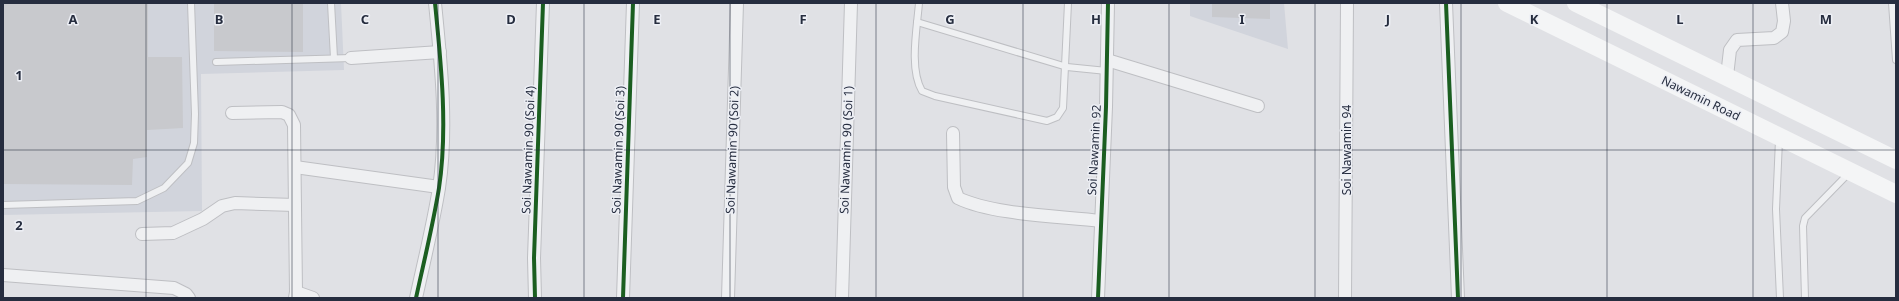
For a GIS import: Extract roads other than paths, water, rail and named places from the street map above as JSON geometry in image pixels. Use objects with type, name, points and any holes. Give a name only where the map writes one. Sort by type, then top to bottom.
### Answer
[{"type":"main road","name":"Nawamin Road","points":[[1507,3],[1896,194]]},
{"type":"main road","points":[[1576,3],[1896,160]]},
{"type":"street","points":[[416,298],[439,187],[442,92],[435,3]]},
{"type":"street","name":"Soi Nawamin 90 (Soi 4)","points":[[535,298],[535,250],[543,3]]},
{"type":"street","name":"Soi Nawamin 90 (Soi 3)","points":[[623,298],[633,3]]},
{"type":"street","name":"Soi Nawamin 90 (Soi 2)","points":[[728,298],[737,3]]},
{"type":"street","name":"Soi Nawamin 90 (Soi 1)","points":[[842,298],[851,3]]},
{"type":"street","name":"Soi Nawamin 92","points":[[1098,298],[1108,3]]},
{"type":"street","name":"Soi Nawamin 94","points":[[1346,298],[1347,3]]},
{"type":"street","points":[[1446,3],[1458,298]]},
{"type":"street","points":[[1727,76],[1730,50],[1736,40],[1774,38],[1782,32],[1784,20],[1782,3]]},
{"type":"street","points":[[351,58],[440,52]]},
{"type":"street","points":[[1107,66],[1258,106]]},
{"type":"street","points":[[232,113],[282,112],[289,115],[294,125],[296,167],[296,295],[312,298]]},
{"type":"street","points":[[953,133],[954,187],[958,198],[972,205],[1010,211],[1101,221]]},
{"type":"street","points":[[296,167],[439,187]]},
{"type":"street","points":[[142,234],[173,232],[203,219],[222,206],[235,203],[295,206]]},
{"type":"street","points":[[3,275],[174,288],[186,294],[189,298]]},
{"type":"lane","points":[[3,205],[137,201],[164,188],[188,163],[194,143],[195,114],[191,3]]},
{"type":"lane","points":[[331,3],[334,58]]},
{"type":"lane","points":[[919,3],[915,62],[917,83],[922,92],[1047,121],[1057,117],[1063,108],[1067,67],[1068,3]]},
{"type":"lane","points":[[1892,3],[1896,60]]},
{"type":"lane","points":[[917,22],[1067,67],[1107,66]]},
{"type":"lane","points":[[216,62],[351,58]]},
{"type":"lane","points":[[1779,136],[1776,209],[1780,298]]},
{"type":"lane","points":[[1805,298],[1803,226],[1805,218],[1851,171]]}]
